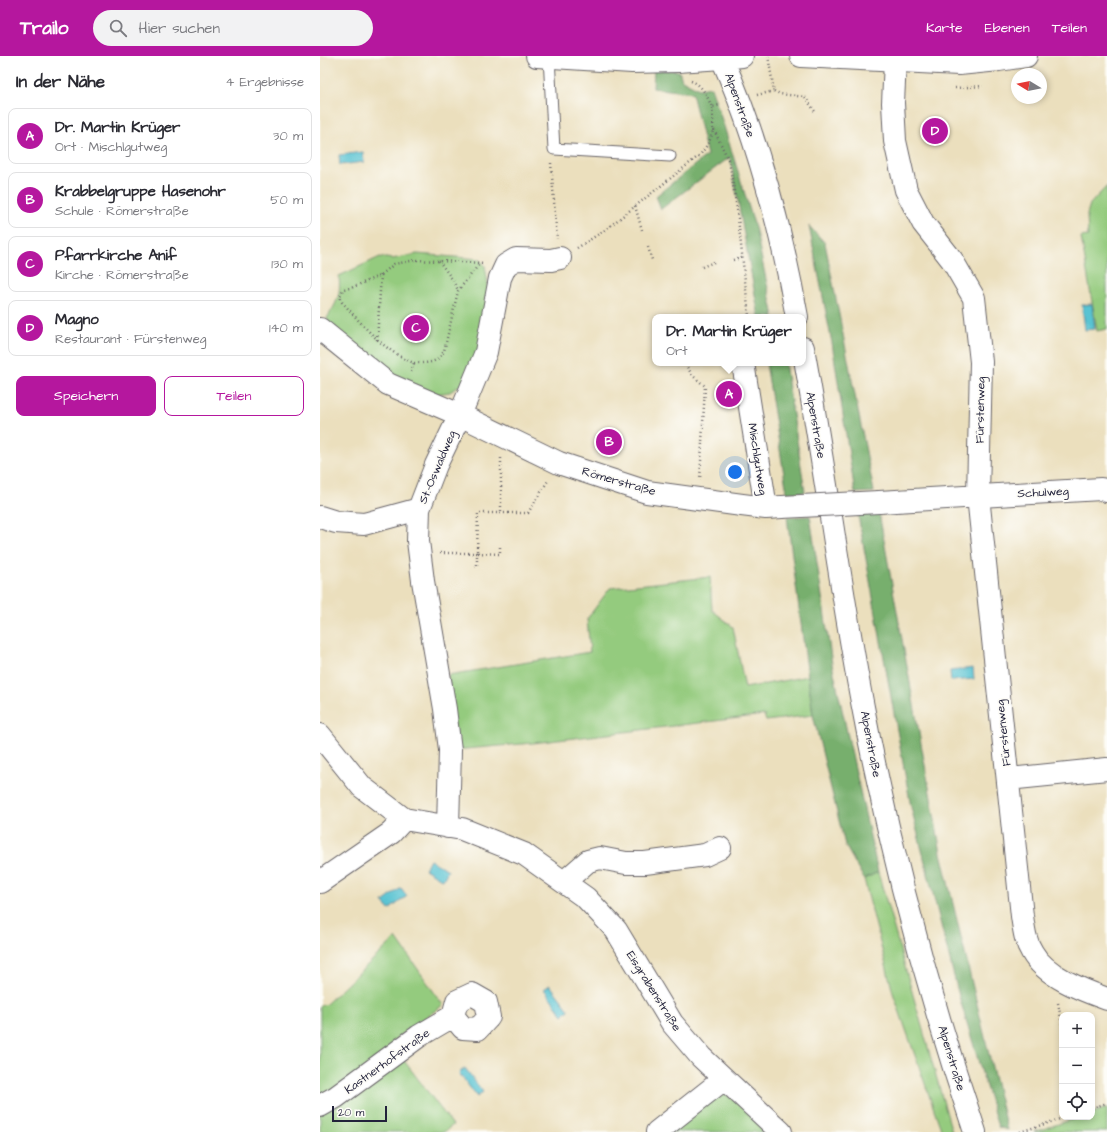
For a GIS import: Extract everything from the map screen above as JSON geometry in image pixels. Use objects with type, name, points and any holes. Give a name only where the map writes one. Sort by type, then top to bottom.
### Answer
[{"type":"street","points":[[543,56],[590,57],[632,62],[678,61],[728,56]]},
{"type":"street","name":"Alpenstraße","points":[[728,56],[739,100],[772,201],[796,314]]},
{"type":"street","points":[[801,56],[959,64],[1026,56]]},
{"type":"street","name":"Fürstenweg","points":[[895,61],[893,103],[895,141],[906,190],[923,223],[952,260],[974,298],[981,362],[978,496],[1025,938],[1032,953],[1048,970],[1075,986],[1107,999]]},
{"type":"street","points":[[506,265],[516,259],[551,260],[560,258]]},
{"type":"street","name":"St.-Oswaldweg","points":[[448,827],[450,750],[444,702],[419,552],[419,509],[436,465],[460,415],[486,352],[500,278],[506,265]]},
{"type":"street","name":"Römerstraße","points":[[320,329],[388,384],[460,415],[559,463],[647,492],[774,508],[978,496]]},
{"type":"street","name":"Mischlgutweg","points":[[744,366],[774,508]]},
{"type":"street","name":"Alpenstraße","points":[[806,366],[861,698],[882,798],[918,945],[975,1132]]},
{"type":"street","name":"Schulweg","points":[[978,496],[1101,489],[1107,491]]},
{"type":"street","points":[[320,517],[336,522],[364,524],[419,509]]},
{"type":"street","name":"Eisgrabenstraße","points":[[320,735],[362,787],[404,819],[462,829],[524,854],[586,898],[616,930],[672,1024],[701,1057],[781,1132]]},
{"type":"street","name":"Fürstenweg","points":[[1008,779],[1107,769]]},
{"type":"street","points":[[320,882],[391,833],[404,819]]},
{"type":"street","points":[[564,882],[588,861],[600,858],[626,863],[645,863],[705,854],[720,848]]},
{"type":"street","name":"Kastnerhofstraße","points":[[320,1106],[336,1097],[419,1036],[453,1016]]},
{"type":"street","points":[[657,1132],[724,1079]]},
{"type":"lane","points":[[543,56],[554,149],[670,156]]},
{"type":"path","points":[[955,88],[983,86]]},
{"type":"path","points":[[774,91],[780,94],[805,98],[816,113]]},
{"type":"path","points":[[712,107],[714,129],[729,161],[737,209],[749,314]]},
{"type":"path","points":[[554,149],[551,154],[557,241],[560,258],[605,230],[700,155],[710,141],[714,129]]},
{"type":"path","points":[[635,206],[642,230]]},
{"type":"path","points":[[648,247],[652,260]]},
{"type":"path","points":[[733,260],[742,258]]},
{"type":"path","points":[[480,263],[458,291],[444,351],[440,358],[430,363],[414,363],[405,360],[380,344],[342,302],[340,297],[343,289],[351,288],[380,275],[394,264],[416,260],[480,263],[506,265]]},
{"type":"path","points":[[439,261],[452,279],[458,291]]},
{"type":"path","points":[[702,267],[714,262]]},
{"type":"path","points":[[377,340],[380,275]]},
{"type":"path","points":[[405,391],[414,363]]},
{"type":"path","points":[[686,366],[693,376],[705,386],[699,499]]},
{"type":"path","points":[[501,513],[501,446],[506,437]]},
{"type":"path","points":[[475,567],[477,566],[478,513],[528,513],[559,463]]},
{"type":"path","points":[[419,552],[500,554],[500,547]]},
{"type":"path","points":[[1058,1003],[1060,1012]]},
{"type":"path","points":[[1095,1107],[1107,1103]]},
{"type":"path","points":[[1020,1132],[1059,1119]]},
{"type":"green space","points":[[654,69],[679,71],[682,80],[699,89],[711,87],[755,227],[773,314],[758,314],[730,157],[661,209],[656,196],[707,155],[692,93],[653,88]]},
{"type":"green space","points":[[1107,186],[1107,329],[1097,331],[1081,237],[1088,236],[1087,214],[1090,204]]},
{"type":"green space","points":[[809,226],[825,243],[874,492],[855,493],[832,343]]},
{"type":"green space","points":[[417,254],[480,259],[485,266],[490,296],[481,348],[462,384],[450,392],[437,394],[397,379],[332,331],[327,318],[338,298],[339,276],[380,257],[392,259]]},
{"type":"green space","points":[[766,366],[785,366],[805,492],[787,493]]},
{"type":"green space","points":[[879,513],[941,853],[1007,1130],[998,1127],[959,996],[911,807],[858,515]]},
{"type":"green space","points":[[810,516],[832,664],[878,872],[864,879],[845,845],[813,715],[787,517]]},
{"type":"green space","points":[[710,577],[712,610],[733,627],[745,688],[808,676],[813,715],[766,721],[764,715],[533,743],[454,750],[448,675],[590,652],[587,619],[610,588]]},
{"type":"green space","points":[[878,872],[952,1132],[942,1132],[893,993],[864,879]]},
{"type":"green space","points":[[396,938],[443,1005],[392,1042],[399,1054],[453,1125],[444,1132],[320,1132],[320,1006],[326,1004]]},
{"type":"green space","points":[[725,1093],[774,1132],[665,1132],[711,1097]]},
{"type":"green space","points":[[1107,1108],[1107,1132],[1034,1132],[1071,1120],[1095,1120],[1095,1112]]},
{"type":"water","points":[[363,152],[364,162],[340,165],[339,155]]},
{"type":"water","points":[[1092,304],[1095,329],[1085,330],[1082,305]]},
{"type":"water","points":[[973,668],[974,679],[951,681],[950,671]]},
{"type":"water","points":[[430,860],[448,870],[443,880],[425,869]]},
{"type":"water","points":[[401,888],[407,896],[389,910],[383,902]]},
{"type":"water","points":[[550,985],[569,1010],[563,1015],[544,989]]},
{"type":"water","points":[[465,1068],[483,1092],[477,1097],[459,1073]]},
{"type":"place","name":"Magno","points":[[935,131]]},
{"type":"place","name":"Pfarrkirche Anif","points":[[416,328]]},
{"type":"place","name":"Dr. Martin Krüger","points":[[729,394]]},
{"type":"place","name":"Krabbelgruppe Hasenohr","points":[[609,442]]}]
